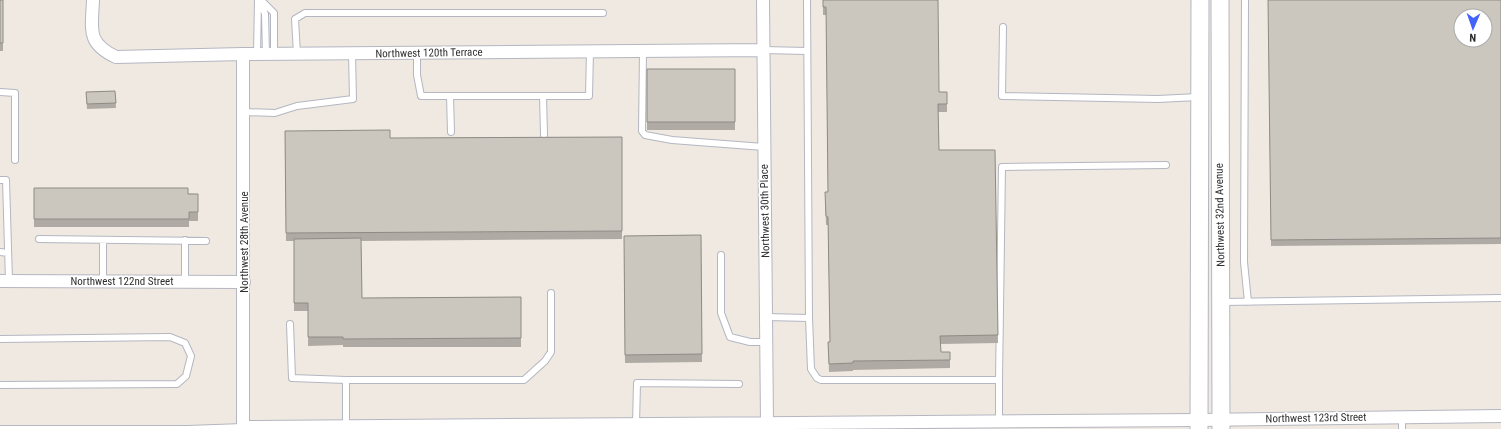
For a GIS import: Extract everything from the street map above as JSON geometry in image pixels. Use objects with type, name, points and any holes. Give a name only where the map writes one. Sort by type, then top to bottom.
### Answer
[{"type":"main road","name":"Northwest 32nd Avenue","points":[[1199,425],[1200,0]]},
{"type":"main road","name":"Northwest 32nd Avenue","points":[[1220,0],[1221,424]]},
{"type":"street","name":"Northwest 120th Terrace","points":[[93,0],[92,36],[104,52],[116,57],[243,54],[763,50]]},
{"type":"street","name":"Northwest 30th Place","points":[[763,0],[767,426]]},
{"type":"street","name":"Northwest 28th Avenue","points":[[243,54],[243,428]]},
{"type":"street","name":"Northwest 122nd Street","points":[[4,281],[244,282]]},
{"type":"street","name":"Northwest 123rd Street","points":[[243,428],[636,424],[767,426],[999,421],[1199,425],[1402,417],[1501,416]]},
{"type":"lane","points":[[259,0],[266,54]]},
{"type":"lane","points":[[259,0],[274,13],[266,54]]},
{"type":"lane","points":[[807,0],[809,318],[811,369],[817,378],[821,380],[999,380]]},
{"type":"lane","points":[[1245,0],[1244,262],[1248,302]]},
{"type":"lane","points":[[297,54],[294,24],[295,19],[305,13],[603,13]]},
{"type":"lane","points":[[1003,27],[1002,96],[1158,99],[1200,97]]},
{"type":"lane","points":[[763,50],[807,51]]},
{"type":"lane","points":[[417,53],[417,75],[420,96],[588,96],[590,51]]},
{"type":"lane","points":[[643,51],[642,131],[645,135],[672,140],[764,147]]},
{"type":"lane","points":[[244,112],[275,113],[297,106],[353,99],[352,54]]},
{"type":"lane","points":[[0,92],[15,93],[15,160]]},
{"type":"lane","points":[[450,96],[451,132]]},
{"type":"lane","points":[[543,96],[544,135]]},
{"type":"lane","points":[[999,421],[1002,167],[1166,165]]},
{"type":"lane","points":[[0,180],[6,180],[8,252],[4,281]]},
{"type":"lane","points":[[39,239],[206,241]]},
{"type":"lane","points":[[102,240],[103,281]]},
{"type":"lane","points":[[185,240],[185,282]]},
{"type":"lane","points":[[0,252],[8,252]]},
{"type":"lane","points":[[721,255],[721,313],[730,337],[750,342],[766,342]]},
{"type":"lane","points":[[290,324],[292,378],[346,380],[524,380],[545,361],[551,352],[551,293]]},
{"type":"lane","points":[[1221,302],[1501,298]]},
{"type":"lane","points":[[766,318],[809,318]]},
{"type":"lane","points":[[0,339],[170,338],[184,343],[191,356],[186,376],[177,384],[0,385]]},
{"type":"lane","points":[[346,380],[346,426]]},
{"type":"lane","points":[[636,424],[636,383],[739,384]]},
{"type":"lane","points":[[1402,417],[1402,429]]},
{"type":"lane","points":[[0,429],[243,428]]},
{"type":"building","points":[[0,0],[3,0],[3,43],[0,43]]},
{"type":"building","points":[[823,0],[938,0],[939,92],[947,92],[947,104],[938,104],[939,150],[995,150],[998,335],[940,336],[941,352],[950,352],[950,360],[853,361],[853,363],[829,364],[828,217],[826,216],[825,192],[828,192],[826,7],[823,7]]},
{"type":"building","points":[[1268,0],[1501,0],[1501,238],[1271,240]]},
{"type":"building","points":[[647,69],[735,69],[735,122],[647,122]]},
{"type":"building","points":[[115,91],[116,103],[87,104],[86,92]]},
{"type":"building","points":[[390,130],[390,138],[622,137],[622,231],[286,233],[285,131]]},
{"type":"building","points":[[34,188],[188,188],[188,194],[198,194],[198,212],[189,212],[189,219],[34,219]]},
{"type":"building","points":[[701,235],[702,354],[625,355],[624,236]]},
{"type":"building","points":[[361,238],[362,298],[521,297],[521,338],[343,339],[343,337],[308,337],[308,303],[294,303],[294,239]]}]
